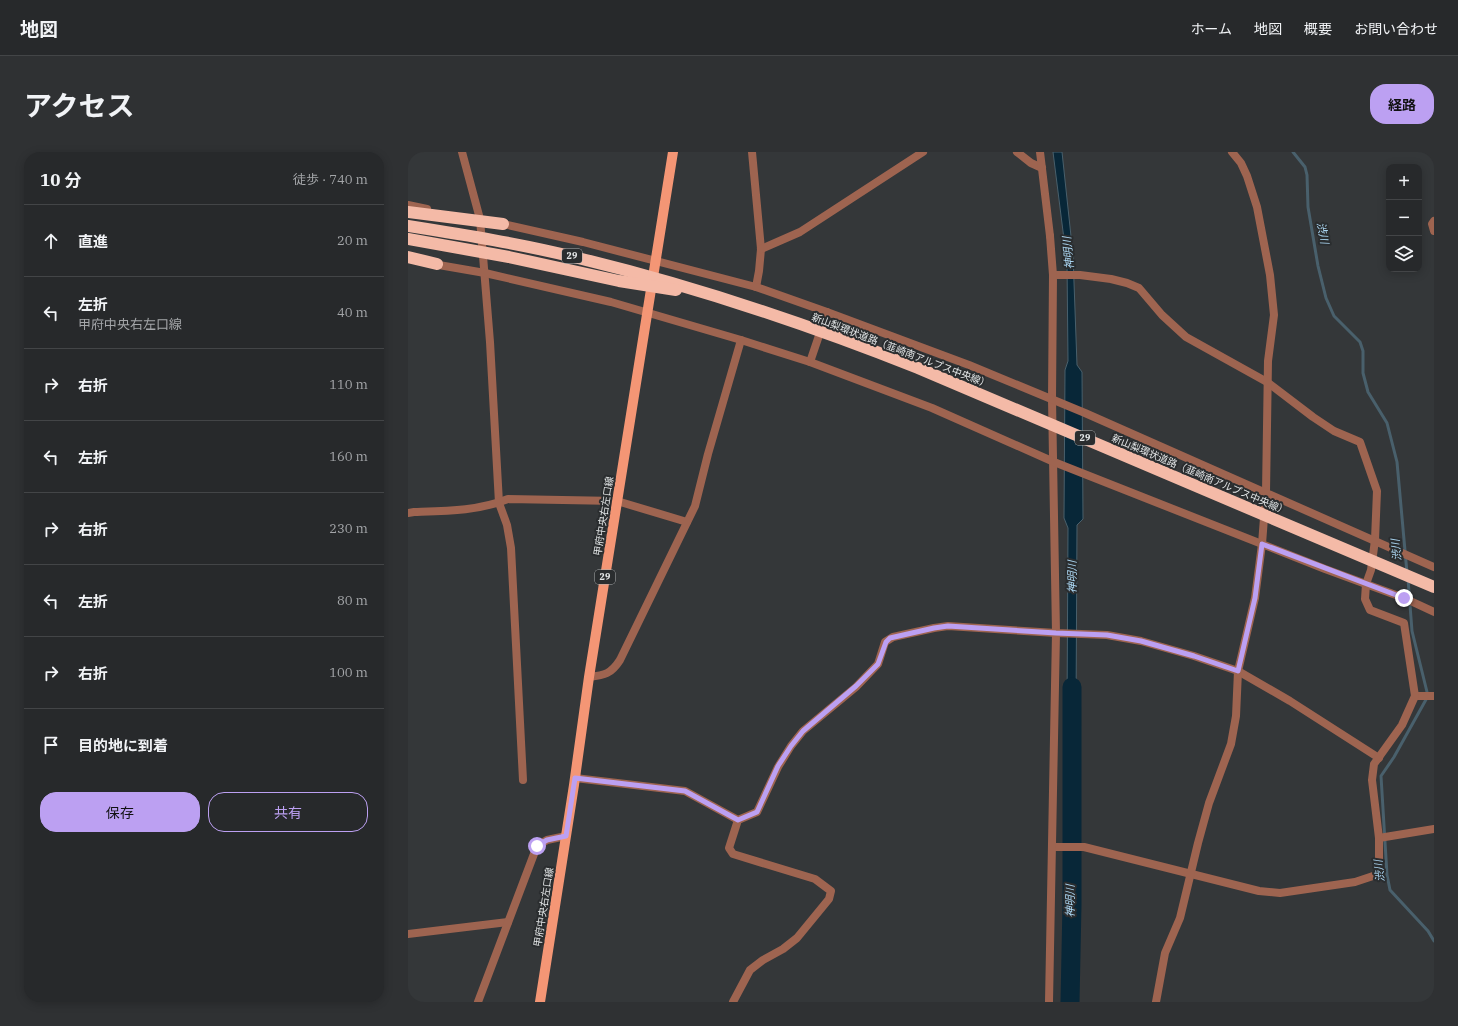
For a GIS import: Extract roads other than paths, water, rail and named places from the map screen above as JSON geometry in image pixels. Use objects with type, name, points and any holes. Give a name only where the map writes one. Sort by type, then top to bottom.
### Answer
[{"type":"highway","points":[[408,212],[503,224]]},
{"type":"highway","name":"新山梨環状道路（韮崎南アルプス中央線）","points":[[408,226],[510,243],[662,279],[858,344],[918,368],[1434,587]]},
{"type":"highway","name":"新山梨環状道路（韮崎南アルプス中央線）","points":[[408,239],[452,246],[619,281],[732,301]]},
{"type":"highway","points":[[408,257],[437,264]]},
{"type":"main road","name":"甲府中央右左口線","points":[[540,1002],[575,778],[589,677],[673,152]]},
{"type":"street","points":[[462,152],[480,220],[485,273],[499,503],[507,525],[511,548],[523,780]]},
{"type":"street","points":[[752,152],[761,249],[756,287]]},
{"type":"street","points":[[761,249],[800,232],[924,152]]},
{"type":"street","points":[[1017,152],[1031,163],[1042,168]]},
{"type":"street","points":[[1040,152],[1056,275],[1052,400],[1058,633],[1056,847],[1049,1002]]},
{"type":"street","points":[[1156,1002],[1165,953],[1180,918],[1209,803],[1231,744],[1236,716],[1238,671],[1255,598],[1262,544],[1266,492],[1268,361],[1274,315],[1270,275],[1257,207],[1248,176],[1241,163],[1232,152]]},
{"type":"street","points":[[408,206],[480,220]]},
{"type":"street","points":[[1434,221],[1432,224],[1434,231]]},
{"type":"street","points":[[503,224],[756,287],[827,312],[969,365],[1061,403],[1434,567]]},
{"type":"street","points":[[408,262],[437,264],[485,273],[612,302],[810,362],[932,408],[1054,462],[1404,598],[1434,612]]},
{"type":"street","points":[[1056,275],[1080,275],[1111,278],[1139,288],[1162,315],[1186,337],[1267,382],[1334,431],[1360,442],[1377,491],[1375,540],[1371,570],[1366,584],[1365,599],[1370,610],[1404,623],[1415,696],[1402,724],[1374,764],[1372,780],[1379,838],[1379,874],[1355,882],[1280,893],[1259,891],[1082,847],[1056,847]]},
{"type":"street","points":[[810,362],[827,312]]},
{"type":"street","points":[[589,677],[604,675],[614,669],[620,660],[695,506],[708,454],[741,340]]},
{"type":"street","points":[[408,513],[468,510],[499,503],[508,499],[617,501],[687,522]]},
{"type":"street","points":[[733,1002],[750,970],[762,960],[782,949],[797,938],[829,899],[831,891],[815,879],[733,854],[729,848],[738,820],[757,812],[778,766],[791,746],[803,731],[856,686],[878,664],[886,642],[890,638],[948,626],[1058,633],[1082,633],[1107,635],[1141,641],[1194,656],[1238,671],[1290,701],[1379,758]]},
{"type":"street","points":[[1415,696],[1434,696]]},
{"type":"street","points":[[575,778],[685,791],[738,820]]},
{"type":"street","points":[[1379,838],[1434,829]]},
{"type":"street","points":[[478,1002],[537,846],[547,840],[566,836]]},
{"type":"street","points":[[408,934],[508,922]]},
{"type":"water","points":[[1053,152],[1062,152],[1073,255],[1077,365],[1082,372],[1083,519],[1077,525],[1076,712],[1067,712],[1068,528],[1064,518],[1065,370],[1068,361],[1067,263]]},
{"type":"waterway","name":"渋川","points":[[1293,152],[1305,167],[1307,175],[1308,207],[1318,266],[1326,298],[1334,316],[1360,342],[1363,351],[1363,373],[1368,392],[1387,423],[1397,462],[1407,573]]},
{"type":"waterway","name":"渋川","points":[[1408,579],[1412,631],[1428,696],[1394,757],[1381,776],[1387,875],[1390,890],[1428,931],[1434,941]]},
{"type":"waterway","name":"神明川","points":[[1070,1002],[1072,904],[1072,687]]}]
